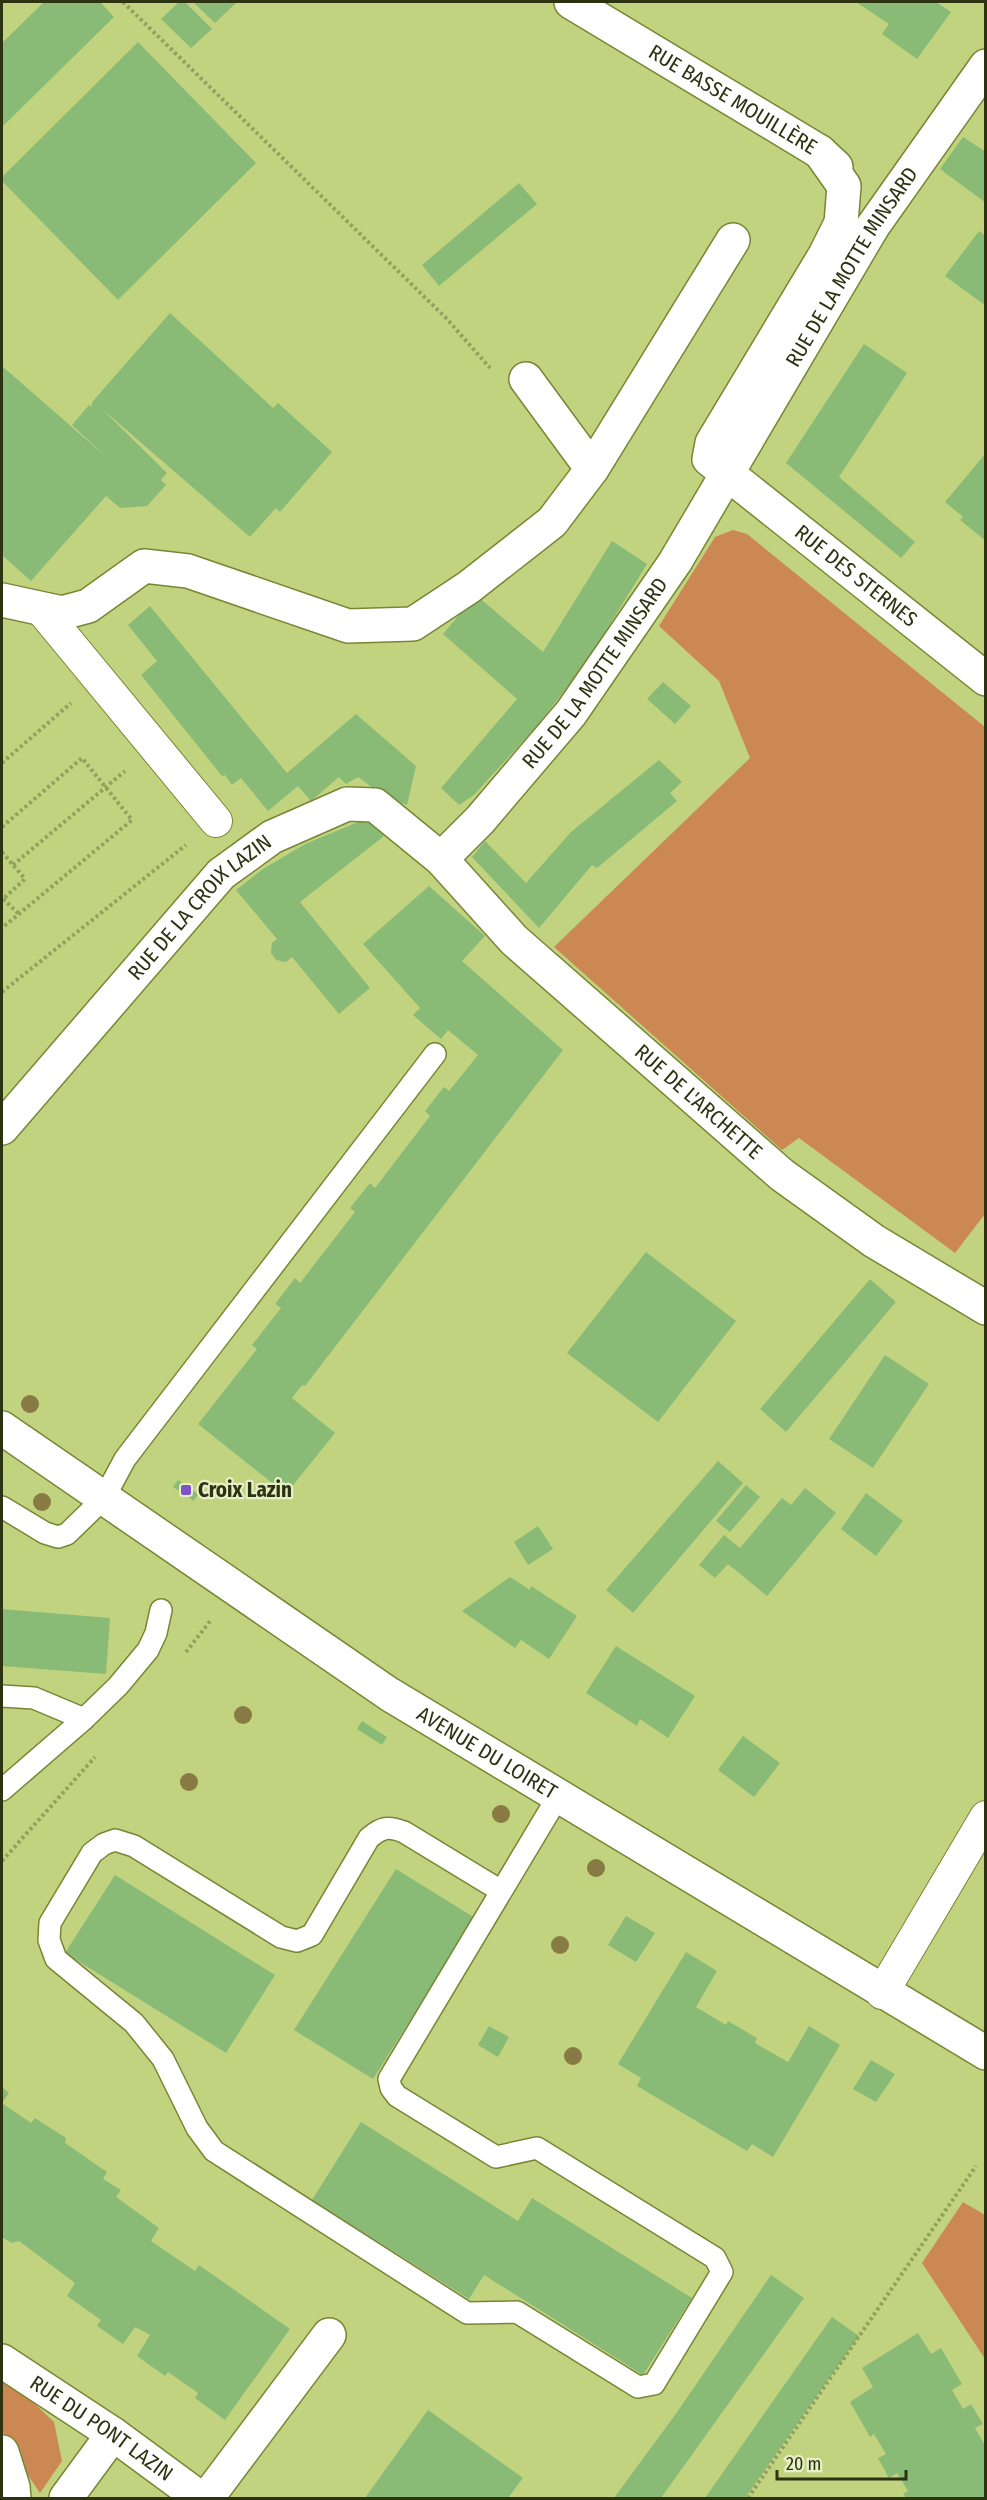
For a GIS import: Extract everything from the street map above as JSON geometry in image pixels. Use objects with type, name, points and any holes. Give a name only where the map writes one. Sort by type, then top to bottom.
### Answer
[{"type":"street","name":"RUE BASSE MOUILLÈRE","points":[[571,2],[820,152],[881,213]]},
{"type":"street","name":"RUE DE LA MOTTE MINSARD","points":[[441,859],[480,820],[571,713],[675,562],[881,213],[986,66]]},
{"type":"street","name":"RUE DE LA MOTTE MINSARD","points":[[727,473],[709,459],[712,443],[825,255],[841,223],[844,186],[820,152]]},
{"type":"street","points":[[2,600],[62,614],[88,606],[144,566],[188,571],[348,626],[413,624],[469,587],[552,522],[592,469],[734,240]]},
{"type":"street","points":[[526,380],[592,469]]},
{"type":"street","name":"RUE DES STERNES","points":[[727,473],[986,680]]},
{"type":"street","points":[[41,609],[216,821]]},
{"type":"street","name":"RUE DE LA CROIX LAZIN","points":[[2,1128],[220,874],[272,837],[347,804],[375,805],[441,859]]},
{"type":"street","name":"RUE DE L'ARCHETTE","points":[[441,859],[514,940],[782,1174],[874,1241],[986,1308]]},
{"type":"street","name":"AVENUE DU LOIRET","points":[[2,1428],[389,1694],[882,1993],[986,2053]]},
{"type":"street","points":[[882,1993],[986,1816]]},
{"type":"street","points":[[207,2499],[329,2335]]},
{"type":"street","name":"RUE DU PONT LAZIN","points":[[2,2361],[113,2434],[200,2499]]},
{"type":"street","points":[[66,2499],[113,2434]]},
{"type":"street","points":[[2,2452],[14,2487],[14,2499]]},
{"type":"lane","points":[[2,1507],[45,1533],[58,1537],[67,1534],[104,1498],[125,1459],[435,1054]]},
{"type":"lane","points":[[2,1790],[84,1719],[118,1686],[148,1650],[156,1633],[161,1610]]},
{"type":"lane","points":[[2,1696],[34,1698],[84,1719]]},
{"type":"lane","points":[[501,1891],[404,1832],[391,1827],[380,1828],[369,1838],[312,1935],[297,1941],[281,1937],[134,1846],[115,1840],[104,1844],[92,1853],[50,1923],[49,1940],[56,1959],[134,2023],[163,2059],[197,2128],[214,2151],[467,2313],[517,2312],[638,2387],[654,2384],[722,2272],[715,2258],[537,2148],[496,2157],[397,2096],[391,2088],[389,2079],[559,1795]]},
{"type":"path","points":[[123,2],[446,318],[503,382],[526,380]]},
{"type":"path","points":[[2,763],[99,679]]},
{"type":"path","points":[[13,865],[155,747]]},
{"type":"path","points":[[2,827],[82,758],[132,820],[2,928]]},
{"type":"path","points":[[2,992],[216,821]]},
{"type":"path","points":[[2,852],[25,879],[2,899],[19,914]]},
{"type":"path","points":[[748,2499],[976,2166]]},
{"type":"shaded area","points":[[733,530],[747,534],[985,727],[985,1214],[955,1253],[799,1138],[782,1150],[554,947],[750,758],[719,681],[659,626],[715,537]]},
{"type":"shaded area","points":[[963,2202],[985,2215],[985,2359],[922,2263]]},
{"type":"shaded area","points":[[2,2373],[54,2422],[62,2461],[40,2493],[8,2446],[2,2429]]},
{"type":"building","points":[[44,2],[100,2],[114,17],[2,127],[2,43]]},
{"type":"building","points":[[179,2],[185,2],[212,29],[191,48],[161,19]]},
{"type":"building","points":[[193,2],[237,2],[215,23]]},
{"type":"building","points":[[856,2],[936,2],[951,12],[917,59],[882,34],[889,24]]},
{"type":"building","points":[[138,42],[256,163],[118,300],[2,181],[2,177]]},
{"type":"building","points":[[963,137],[986,152],[986,203],[940,169]]},
{"type":"building","points":[[519,183],[537,204],[439,286],[422,265]]},
{"type":"building","points":[[979,231],[986,236],[986,306],[945,276]]},
{"type":"building","points":[[170,313],[273,408],[278,403],[332,452],[280,512],[276,508],[250,537],[101,408],[167,473],[161,480],[166,485],[147,506],[120,508],[106,496],[31,581],[2,555],[2,366],[105,456],[72,425],[89,405],[91,407],[93,401]]},
{"type":"building","points":[[864,344],[907,373],[839,477],[915,542],[901,558],[786,463]]},
{"type":"building","points":[[986,453],[986,541],[960,520],[963,517],[945,502]]},
{"type":"building","points":[[612,541],[647,564],[586,663],[536,727],[474,795],[459,805],[441,788],[517,699],[443,634],[476,595],[543,652]]},
{"type":"building","points":[[150,606],[287,773],[356,714],[416,766],[407,805],[387,798],[358,777],[346,784],[339,777],[311,801],[298,786],[268,811],[241,778],[232,785],[225,775],[222,776],[141,675],[157,661],[128,625]]},
{"type":"building","points":[[663,682],[691,706],[675,724],[647,699]]},
{"type":"building","points":[[659,760],[682,782],[670,793],[677,801],[597,868],[592,865],[539,928],[472,857],[485,841],[526,883],[571,832]]},
{"type":"building","points":[[368,818],[384,836],[300,902],[370,988],[339,1014],[292,957],[286,962],[276,960],[271,953],[272,943],[277,939],[236,890],[263,869],[305,844]]},
{"type":"building","points":[[429,886],[485,936],[462,961],[563,1050],[305,1386],[302,1385],[292,1398],[335,1433],[286,1494],[198,1424],[257,1349],[252,1345],[281,1308],[275,1304],[295,1278],[300,1283],[355,1212],[350,1208],[370,1183],[375,1188],[430,1116],[425,1111],[444,1087],[449,1091],[478,1055],[448,1030],[441,1039],[413,1015],[420,1008],[363,944]]},
{"type":"building","points":[[646,1252],[736,1321],[658,1422],[567,1353]]},
{"type":"building","points":[[870,1279],[896,1302],[786,1432],[760,1409]]},
{"type":"building","points":[[885,1355],[929,1384],[873,1468],[829,1439]]},
{"type":"building","points":[[718,1461],[743,1483],[633,1613],[606,1590]]},
{"type":"building","name":"Croix Lazin","points":[[178,1480],[198,1494],[194,1501],[173,1487]]},
{"type":"building","points":[[746,1485],[760,1497],[730,1532],[716,1521]]},
{"type":"building","points":[[805,1488],[836,1513],[767,1596],[728,1564],[715,1578],[699,1565],[724,1535],[740,1548],[782,1498],[791,1505]]},
{"type":"building","points":[[866,1493],[903,1521],[876,1556],[841,1529]]},
{"type":"building","points":[[538,1526],[553,1549],[528,1565],[514,1542]]},
{"type":"building","points":[[510,1577],[530,1590],[531,1586],[577,1616],[549,1659],[521,1640],[515,1648],[462,1611]]},
{"type":"building","points":[[2,1609],[110,1618],[106,1674],[2,1666]]},
{"type":"building","points":[[616,1646],[695,1696],[668,1738],[640,1719],[637,1726],[586,1693]]},
{"type":"building","points":[[362,1721],[387,1737],[382,1745],[357,1729]]},
{"type":"building","points":[[743,1736],[780,1763],[754,1797],[718,1770]]},
{"type":"building","points":[[396,1869],[475,1918],[373,2079],[294,2030]]},
{"type":"building","points":[[115,1875],[275,1975],[226,2053],[65,1953]]},
{"type":"building","points":[[626,1916],[655,1933],[636,1962],[608,1945]]},
{"type":"building","points":[[686,1952],[717,1971],[696,2007],[726,2025],[728,2021],[757,2038],[755,2043],[788,2062],[809,2026],[840,2045],[773,2157],[752,2144],[747,2151],[637,2086],[641,2078],[618,2064]]},
{"type":"building","points":[[489,2026],[509,2037],[498,2057],[478,2045]]},
{"type":"building","points":[[871,2060],[895,2074],[876,2102],[853,2089]]},
{"type":"building","points":[[2,2087],[9,2093],[2,2103]]},
{"type":"building","points":[[2,2103],[31,2123],[35,2118],[66,2138],[65,2143],[107,2172],[103,2179],[121,2190],[116,2197],[159,2228],[151,2241],[195,2271],[199,2265],[290,2329],[225,2420],[195,2398],[198,2393],[168,2372],[165,2376],[137,2356],[150,2335],[135,2327],[123,2344],[97,2326],[101,2320],[67,2296],[75,2283],[19,2241],[12,2243],[2,2237]]},
{"type":"building","points":[[361,2122],[518,2221],[532,2198],[692,2298],[643,2375],[484,2275],[469,2299],[312,2200]]},
{"type":"building","points":[[771,2275],[804,2298],[661,2498],[614,2498],[675,2415]]},
{"type":"building","points":[[832,2317],[859,2336],[745,2498],[705,2498]]},
{"type":"building","points":[[918,2333],[931,2354],[941,2348],[962,2384],[952,2390],[963,2409],[971,2404],[983,2424],[975,2428],[986,2447],[986,2498],[906,2498],[903,2494],[908,2491],[897,2473],[889,2478],[878,2458],[886,2454],[874,2434],[870,2437],[850,2402],[873,2387],[862,2368]]},
{"type":"building","points":[[428,2410],[523,2478],[508,2498],[365,2498]]},
{"type":"place","name":"Croix Lazin","points":[[186,1490]]}]
